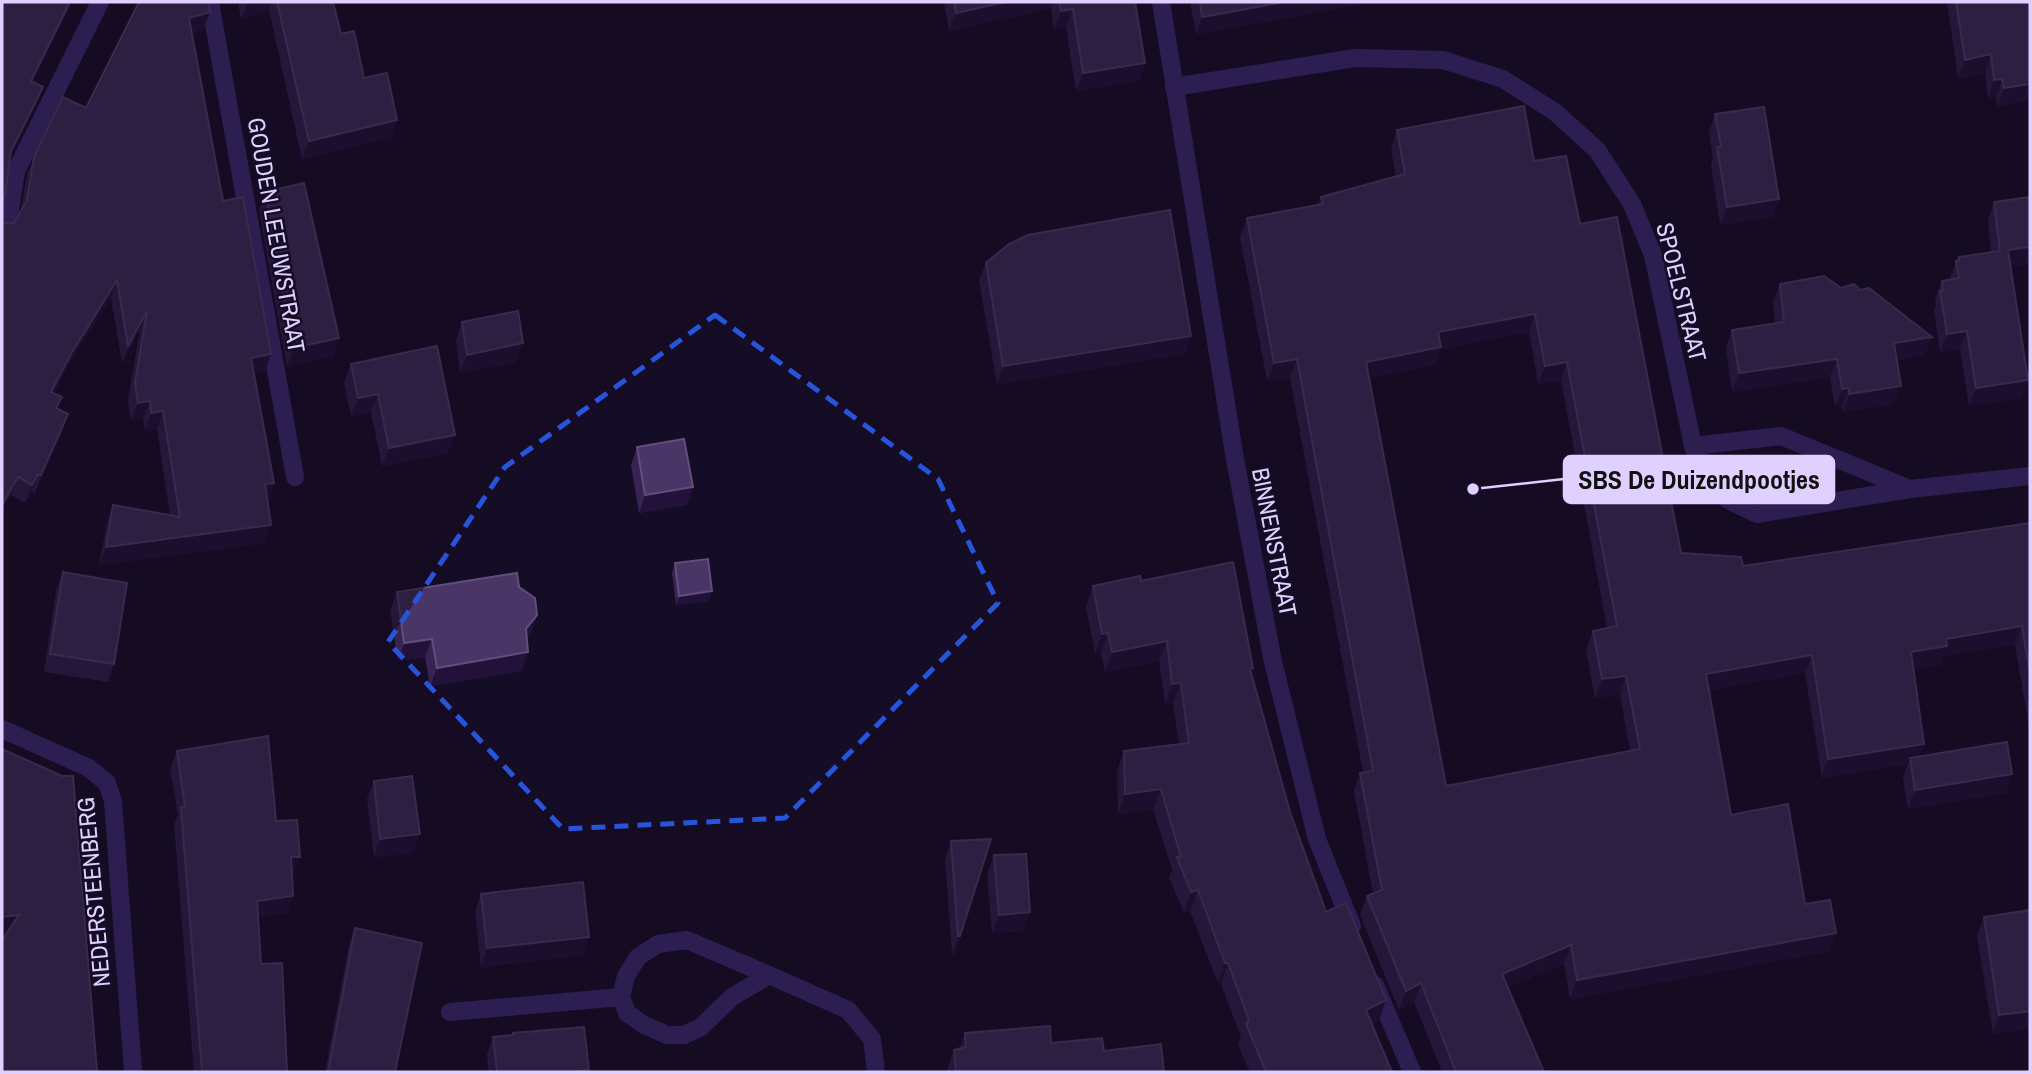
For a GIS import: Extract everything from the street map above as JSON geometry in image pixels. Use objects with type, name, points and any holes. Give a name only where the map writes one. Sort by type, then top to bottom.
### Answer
[{"type":"street","points":[[2,230],[9,216],[16,171],[100,2]]},
{"type":"street","name":"GOUDEN LEEUWSTRAAT","points":[[209,2],[295,477]]},
{"type":"street","name":"BINNENSTRAAT","points":[[1161,2],[1235,459],[1273,662],[1317,839],[1358,941]]},
{"type":"street","name":"SPOELSTRAAT","points":[[1174,88],[1355,58],[1444,61],[1503,79],[1555,113],[1597,150],[1632,204],[1653,255],[1693,446],[1705,476],[1728,500],[1757,514],[1910,489],[2030,476]]},
{"type":"street","name":"SPOELSTRAAT","points":[[1693,446],[1781,436],[1910,489]]},
{"type":"street","name":"NEDERSTEENBERG","points":[[2,729],[89,768],[107,783],[113,801],[133,1072]]},
{"type":"street","points":[[769,975],[732,997],[701,1027],[684,1035],[667,1035],[644,1025],[627,1013],[621,997],[626,976],[638,957],[658,944],[687,940],[769,975],[848,1010],[872,1038],[876,1072]]},
{"type":"street","points":[[1368,967],[1412,1072]]},
{"type":"street","points":[[450,1012],[621,997]]},
{"type":"highlighted area","points":[[715,315],[938,479],[998,603],[785,818],[563,829],[388,642],[505,467]]},
{"type":"building","points":[[2,2],[70,2],[31,81],[43,87],[11,151],[2,202]]},
{"type":"building","points":[[139,2],[208,2],[210,12],[189,18],[223,201],[243,197],[271,354],[251,358],[274,483],[265,484],[271,525],[106,547],[113,505],[180,517],[163,411],[151,413],[150,401],[138,403],[135,383],[147,311],[128,346],[117,280],[51,392],[62,397],[56,408],[68,414],[41,475],[38,474],[32,485],[18,477],[2,505],[2,221],[14,223],[27,200],[34,157],[63,97],[86,108]]},
{"type":"building","points":[[277,2],[333,2],[341,34],[354,31],[364,78],[387,73],[397,120],[309,141]]},
{"type":"building","points":[[954,2],[1005,2],[956,13]]},
{"type":"building","points":[[1059,2],[1135,2],[1145,63],[1083,73],[1073,9],[1061,11]]},
{"type":"building","points":[[1200,2],[1284,2],[1202,17]]},
{"type":"building","points":[[1956,2],[2030,2],[2030,84],[2004,88],[2002,79],[1994,80],[1991,54],[1965,60]]},
{"type":"building","points":[[1524,106],[1534,161],[1566,156],[1580,224],[1617,217],[1681,553],[1741,557],[1743,566],[2030,523],[2030,674],[2022,626],[1946,639],[1947,646],[1911,652],[1924,744],[1828,759],[1812,655],[1706,674],[1731,815],[1788,804],[1805,904],[1830,900],[1836,933],[1577,980],[1571,945],[1502,974],[1544,1072],[1456,1072],[1421,983],[1406,991],[1367,896],[1382,890],[1360,773],[1373,771],[1297,359],[1274,363],[1247,218],[1323,204],[1321,197],[1405,174],[1397,130]],"holes":[[[1535,314],[1545,366],[1567,362],[1617,626],[1593,631],[1602,679],[1626,676],[1640,749],[1446,786],[1366,362],[1441,347],[1438,332]]]},
{"type":"building","points":[[1764,107],[1779,199],[1727,207],[1717,147],[1721,146],[1715,114]]},
{"type":"building","points":[[304,183],[339,338],[293,348],[265,192]]},
{"type":"building","points":[[2030,197],[2030,247],[2008,250],[2028,380],[1976,388],[1967,331],[1947,334],[1940,291],[1943,291],[1942,281],[1959,278],[1956,261],[1959,257],[2000,251],[1994,202]]},
{"type":"building","points":[[1170,210],[1191,336],[1003,366],[986,263],[1009,244],[1028,235]]},
{"type":"building","points":[[1824,276],[1841,288],[1854,284],[1860,290],[1869,288],[1932,337],[1894,343],[1901,386],[1849,394],[1849,388],[1842,389],[1837,359],[1739,373],[1732,330],[1784,322],[1780,284]]},
{"type":"building","points":[[518,311],[523,343],[467,355],[462,322]]},
{"type":"building","points":[[437,346],[455,435],[389,448],[378,394],[358,398],[351,364]]},
{"type":"building","points":[[684,439],[693,487],[645,495],[637,447]]},
{"type":"building","points":[[708,559],[712,591],[679,596],[675,563]]},
{"type":"building","points":[[1233,562],[1253,668],[1250,669],[1290,812],[1326,912],[1346,903],[1386,1000],[1366,1010],[1392,1072],[1266,1072],[1246,1024],[1249,1020],[1228,963],[1225,963],[1198,890],[1191,892],[1177,857],[1181,857],[1161,789],[1125,794],[1124,751],[1189,743],[1181,683],[1172,684],[1167,641],[1112,652],[1108,633],[1102,634],[1093,586],[1140,576],[1141,581]]},
{"type":"building","points":[[63,572],[127,583],[114,664],[50,654]]},
{"type":"building","points":[[517,573],[519,587],[535,598],[537,615],[526,629],[528,652],[437,668],[432,639],[404,643],[397,592]]},
{"type":"building","points":[[268,736],[276,821],[297,820],[300,857],[291,857],[293,896],[257,901],[261,964],[282,963],[287,1072],[202,1072],[181,807],[185,807],[177,751]]},
{"type":"building","points":[[2007,742],[2012,774],[1915,790],[1910,758]]},
{"type":"building","points":[[2,749],[62,776],[73,776],[97,1072],[2,1072],[2,940],[19,915],[2,917]]},
{"type":"building","points":[[412,776],[420,834],[380,839],[374,781]]},
{"type":"building","points":[[991,839],[960,936],[958,936],[951,841]]},
{"type":"building","points":[[1026,854],[1030,912],[999,915],[994,855]]},
{"type":"building","points":[[583,882],[589,937],[487,948],[481,894]]},
{"type":"building","points":[[2030,910],[2030,1011],[1999,1015],[1984,917]]},
{"type":"building","points":[[355,928],[422,943],[395,1072],[328,1072]]},
{"type":"building","points":[[1050,1026],[1051,1043],[1102,1038],[1104,1051],[1161,1044],[1164,1072],[956,1072],[954,1050],[966,1047],[965,1033]]},
{"type":"building","points":[[584,1027],[589,1070],[497,1072],[493,1037]]},
{"type":"place","name":"SBS De Duizendpootjes","points":[[1473,489]]}]
